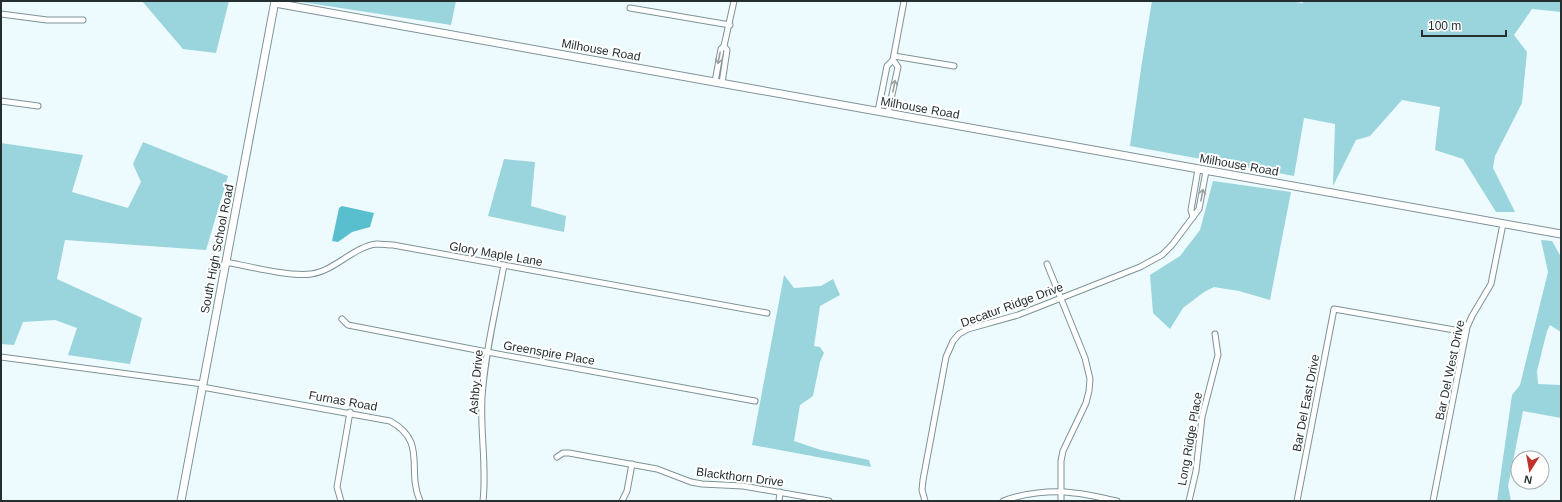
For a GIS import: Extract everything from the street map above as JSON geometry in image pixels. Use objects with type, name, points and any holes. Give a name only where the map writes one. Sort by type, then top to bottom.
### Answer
[{"type":"street","points":[[718,82],[721,49],[724,46],[730,25],[734,1]]},
{"type":"street","points":[[878,111],[887,66],[894,58],[904,1]]},
{"type":"street","name":"Milhouse Road","points":[[275,2],[1561,234]]},
{"type":"street","name":"South High School Road","points":[[180,501],[275,2]]},
{"type":"street","points":[[630,8],[730,25]]},
{"type":"street","points":[[1,14],[47,20],[83,20]]},
{"type":"street","points":[[894,58],[954,66]]},
{"type":"street","points":[[888,113],[898,67],[894,58]]},
{"type":"street","points":[[1,101],[38,106]]},
{"type":"street","points":[[1193,217],[1191,210],[1198,169]]},
{"type":"street","name":"Decatur Ridge Drive","points":[[924,501],[922,488],[923,480],[946,356],[952,343],[960,334],[969,329],[1018,315],[1152,261],[1172,245],[1199,210],[1206,171]]},
{"type":"street","name":"Bar Del West Drive","points":[[1433,501],[1466,332],[1472,316],[1491,284],[1502,224]]},
{"type":"street","name":"Glory Maple Lane","points":[[226,262],[291,274],[310,274],[326,270],[366,247],[377,244],[393,245],[767,313]]},
{"type":"street","points":[[1047,264],[1086,361],[1090,382],[1089,394],[1084,408],[1063,451],[1061,501]]},
{"type":"street","name":"Ashby Drive","points":[[483,501],[484,484],[481,406],[487,352],[504,265]]},
{"type":"street","name":"Bar Del East Drive","points":[[1297,501],[1334,309],[1466,332]]},
{"type":"street","name":"Greenspire Place","points":[[342,319],[348,325],[755,401]]},
{"type":"street","name":"Long Ridge Place","points":[[1189,501],[1196,470],[1202,417],[1218,355],[1215,334]]},
{"type":"street","name":"Furnas Road","points":[[1,357],[202,385],[390,420],[403,429],[408,435],[413,450],[415,487],[420,501]]},
{"type":"street","points":[[341,501],[337,487],[350,412]]},
{"type":"street","name":"Blackthorn Drive","points":[[557,457],[563,453],[569,453],[657,469],[691,482],[702,484],[737,485],[829,501]]},
{"type":"street","points":[[622,501],[627,491],[632,464]]},
{"type":"street","points":[[779,501],[780,492]]},
{"type":"street","points":[[1003,501],[1036,494],[1061,492],[1116,501]]},
{"type":"shaded area","points":[[142,1],[229,1],[216,53],[183,49]]},
{"type":"shaded area","points":[[295,1],[456,1],[451,25]]},
{"type":"shaded area","points":[[1152,1],[1288,1],[1303,3],[1303,1],[1561,1],[1561,12],[1532,9],[1514,35],[1527,52],[1522,103],[1495,156],[1493,168],[1515,212],[1496,212],[1463,159],[1435,150],[1440,107],[1402,100],[1370,136],[1356,140],[1333,186],[1335,124],[1304,118],[1294,176],[1130,146]]},
{"type":"shaded area","points":[[143,142],[228,176],[206,250],[65,240],[57,279],[142,318],[130,364],[68,355],[77,328],[55,320],[23,322],[14,345],[1,344],[1,143],[83,155],[72,192],[128,208],[141,182],[133,164]]},
{"type":"shaded area","points":[[504,159],[535,162],[531,206],[566,216],[564,232],[488,216]]},
{"type":"shaded area","points":[[1213,181],[1291,192],[1270,300],[1239,291],[1214,287],[1204,292],[1183,308],[1170,329],[1153,313],[1150,275],[1180,256],[1200,230]]},
{"type":"shaded area","points":[[342,206],[374,213],[370,227],[352,232],[338,242],[332,241],[339,208]]},
{"type":"shaded area","points":[[1541,240],[1552,241],[1561,257],[1561,332],[1550,325],[1547,331],[1537,371],[1538,384],[1561,385],[1561,418],[1523,411],[1515,450],[1510,450],[1510,476],[1508,486],[1511,501],[1497,501],[1512,395],[1520,385],[1548,272]]},
{"type":"shaded area","points":[[784,275],[794,288],[821,286],[833,279],[840,295],[820,306],[814,346],[820,347],[824,353],[820,362],[813,396],[800,405],[794,441],[821,450],[869,460],[871,467],[752,445]]}]
